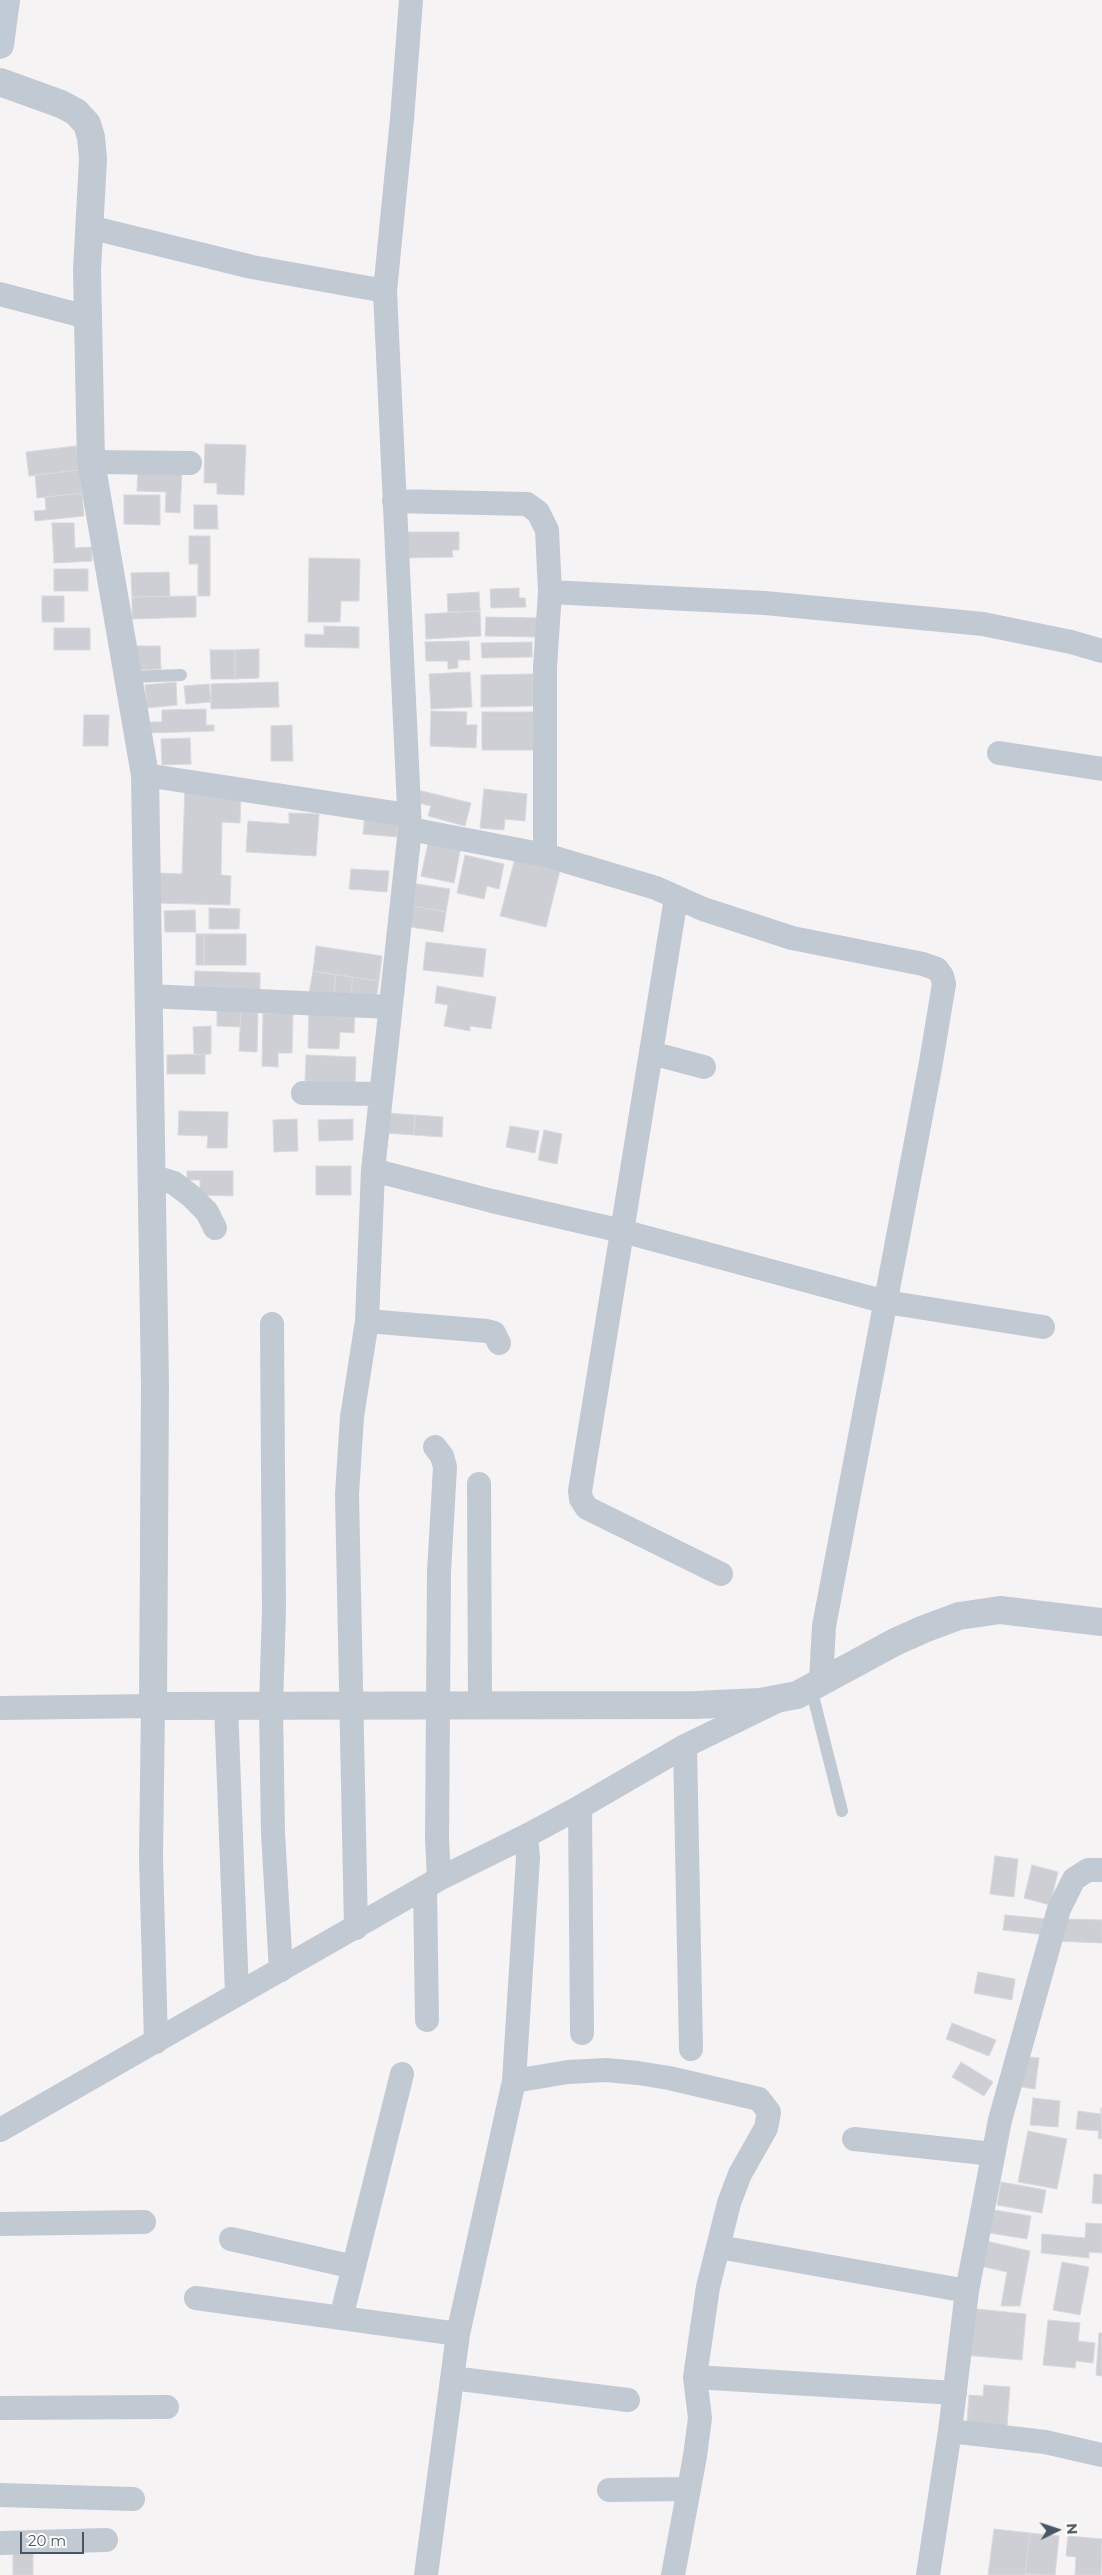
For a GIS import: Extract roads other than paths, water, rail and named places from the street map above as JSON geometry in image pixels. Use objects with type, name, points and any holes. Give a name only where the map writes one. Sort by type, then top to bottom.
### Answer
[{"type":"main road","points":[[0,45],[6,0]]},
{"type":"street","points":[[356,1928],[347,1494],[352,1417],[367,1321],[374,1170],[409,822],[384,291],[402,118],[411,0]]},
{"type":"street","points":[[0,82],[61,104],[76,112],[87,124],[92,137],[93,159],[87,317],[91,462],[145,775],[155,1385],[151,1856],[156,2042]]},
{"type":"street","points":[[89,227],[252,267],[384,291]]},
{"type":"street","points":[[0,294],[87,317]]},
{"type":"street","points":[[91,462],[190,463]]},
{"type":"street","points":[[394,501],[527,504],[538,512],[547,530],[550,592],[545,667],[545,856]]},
{"type":"street","points":[[550,592],[775,604],[983,624],[1061,640],[1102,651]]},
{"type":"street","points":[[999,753],[1102,769]]},
{"type":"street","points":[[145,775],[409,822],[632,880],[676,898],[792,938],[937,968],[944,984],[930,1068],[845,1506],[824,1626],[816,1685]]},
{"type":"street","points":[[676,898],[581,1499],[587,1508],[601,1516],[721,1574]]},
{"type":"street","points":[[148,996],[390,1007]]},
{"type":"street","points":[[651,1053],[704,1067]]},
{"type":"street","points":[[303,1093],[381,1094]]},
{"type":"street","points":[[374,1170],[492,1201],[622,1231],[886,1302],[1043,1327]]},
{"type":"street","points":[[151,1176],[174,1183],[191,1196],[207,1212],[215,1228]]},
{"type":"street","points":[[367,1321],[487,1331],[494,1333],[499,1343]]},
{"type":"street","points":[[272,1324],[274,1610],[271,1706],[273,1833],[281,1970]]},
{"type":"street","points":[[426,2020],[432,1883],[439,1572],[446,1467],[442,1456],[435,1447]]},
{"type":"street","points":[[479,1484],[480,1703]]},
{"type":"street","points":[[0,2130],[432,1883],[580,1807],[685,1746],[780,1700],[816,1685],[924,1629],[959,1616],[1000,1610],[1102,1622]]},
{"type":"street","points":[[0,1708],[480,1703],[696,1704],[780,1700]]},
{"type":"street","points":[[226,1706],[237,1994]]},
{"type":"street","points":[[685,1746],[691,2049]]},
{"type":"street","points":[[580,1807],[582,2033]]},
{"type":"street","points":[[426,2575],[458,2334],[514,2079],[518,2049],[528,1858],[526,1836]]},
{"type":"street","points":[[928,2575],[950,2431],[967,2290],[1002,2111],[1059,1910],[1074,1879],[1088,1870],[1102,1870]]},
{"type":"street","points":[[514,2079],[606,2070],[670,2078],[759,2099],[769,2112],[769,2121],[740,2174],[730,2203],[700,2328],[695,2377],[700,2418],[695,2456],[673,2575]]},
{"type":"street","points":[[341,2318],[402,2074]]},
{"type":"street","points":[[854,2139],[993,2154]]},
{"type":"street","points":[[0,2224],[144,2222]]},
{"type":"street","points":[[231,2239],[354,2267]]},
{"type":"street","points":[[719,2247],[967,2290]]},
{"type":"street","points":[[196,2298],[458,2334]]},
{"type":"street","points":[[695,2377],[955,2393]]},
{"type":"street","points":[[452,2378],[628,2400]]},
{"type":"street","points":[[0,2408],[167,2408]]},
{"type":"street","points":[[950,2431],[1045,2442],[1102,2455]]},
{"type":"street","points":[[609,2490],[688,2489]]},
{"type":"street","points":[[0,2496],[133,2499]]},
{"type":"street","points":[[0,2543],[106,2540]]},
{"type":"lane","points":[[128,677],[181,675]]},
{"type":"lane","points":[[816,1685],[842,1811]]}]
